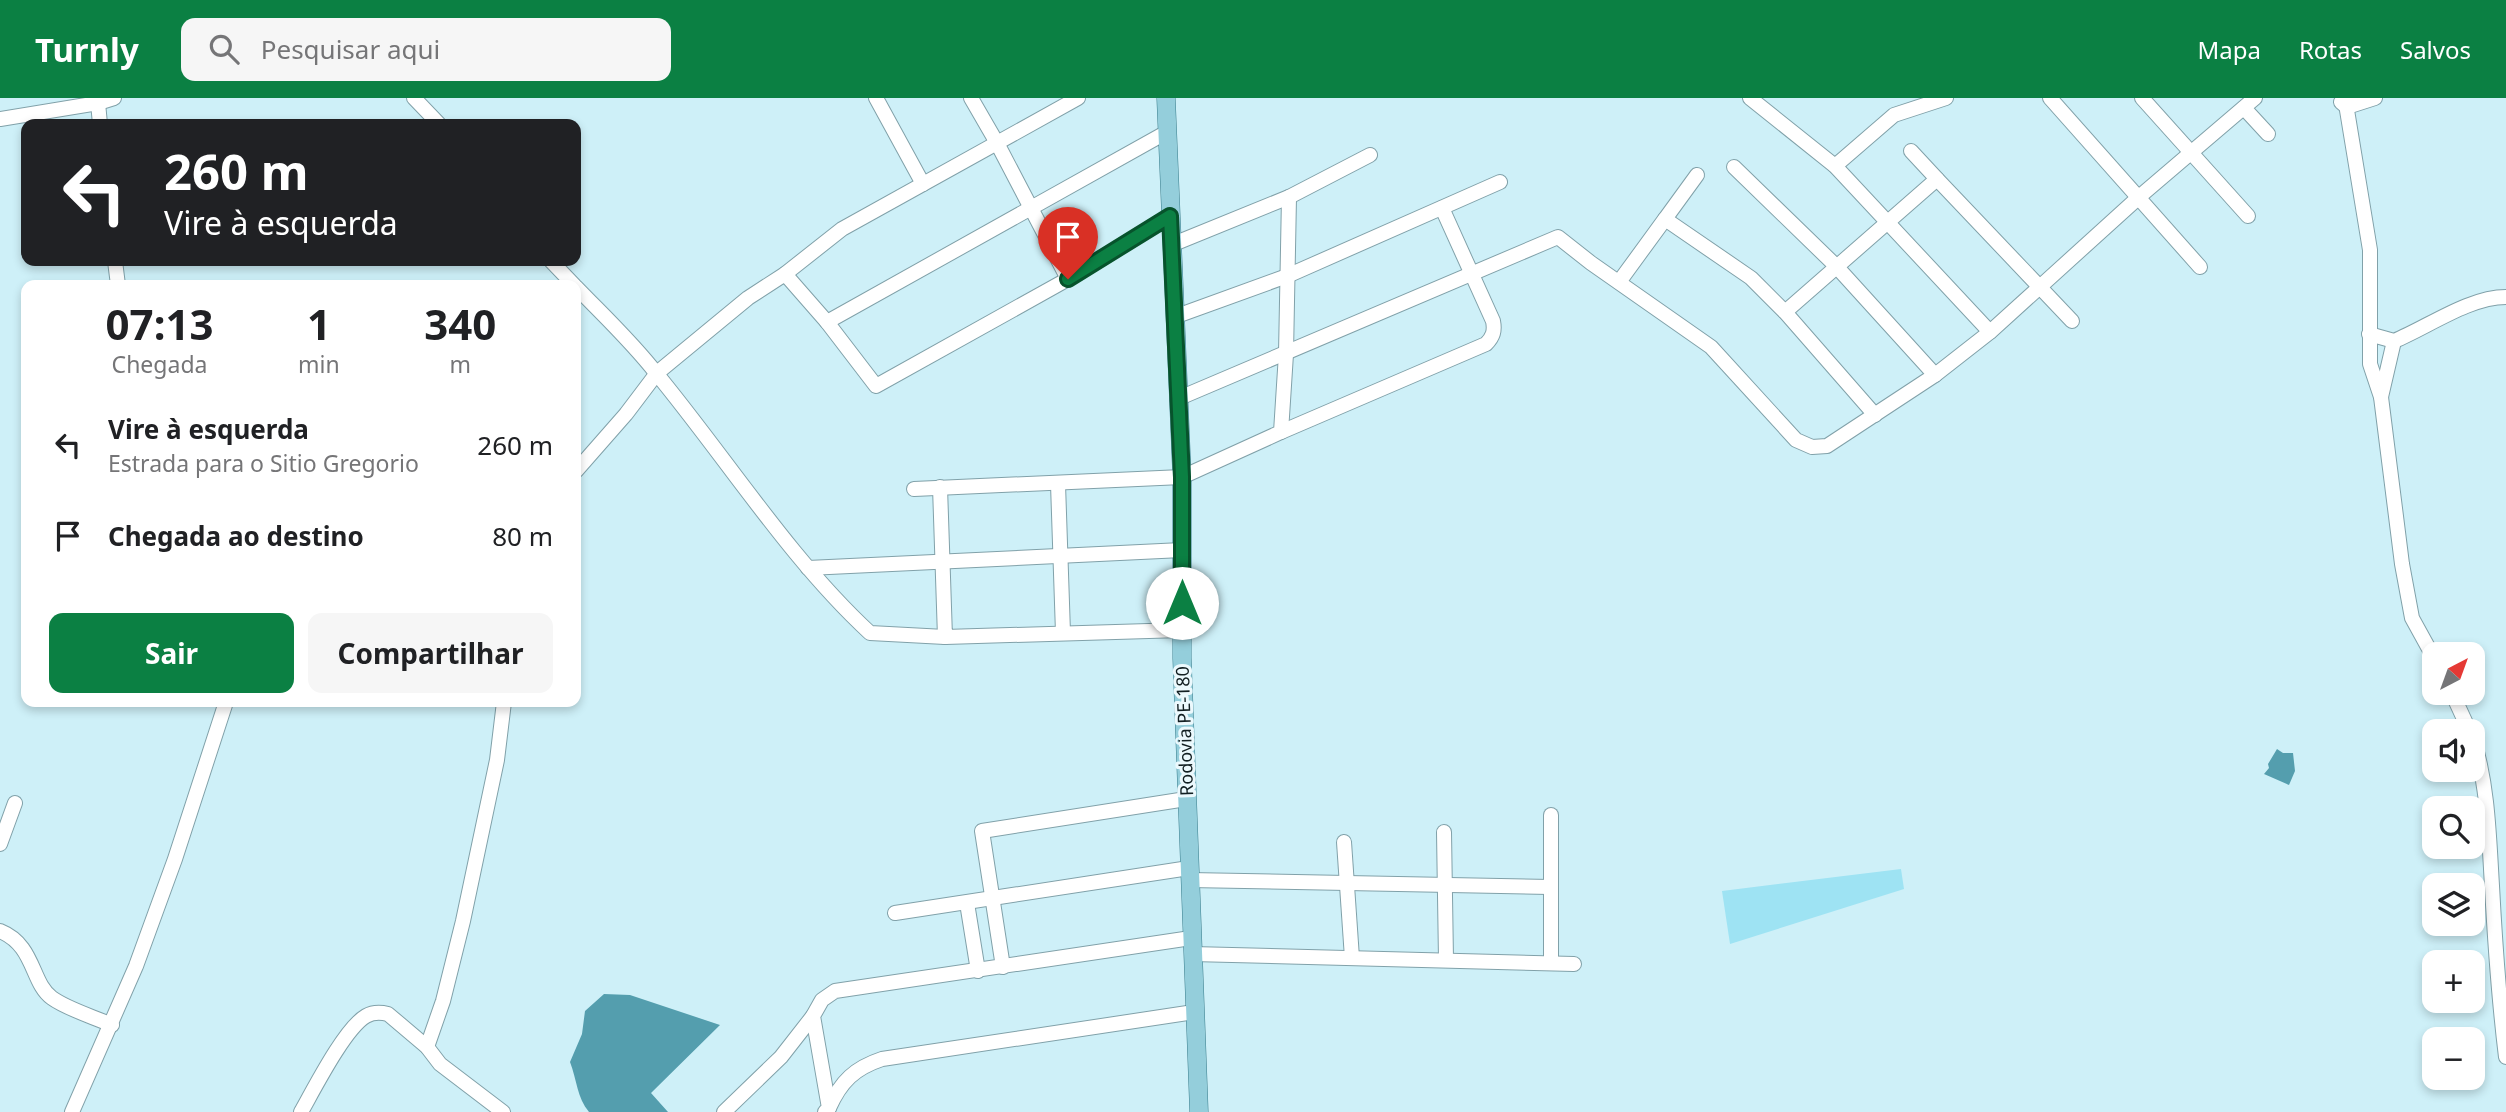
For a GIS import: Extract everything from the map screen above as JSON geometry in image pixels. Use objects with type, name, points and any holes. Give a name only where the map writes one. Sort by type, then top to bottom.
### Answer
[{"type":"main road","name":"Rodovia PE-180","points":[[1166,98],[1182,477],[1186,799],[1199,1112]]},
{"type":"street","points":[[0,119],[114,98]]},
{"type":"street","points":[[414,98],[434,119]]},
{"type":"street","points":[[876,98],[923,184]]},
{"type":"street","points":[[971,98],[1068,279]]},
{"type":"street","points":[[581,465],[626,414],[657,373],[748,298],[785,274],[842,229],[1078,98]]},
{"type":"street","points":[[1750,98],[1835,166],[1990,332]]},
{"type":"street","points":[[1835,166],[1894,115],[1945,98]]},
{"type":"street","points":[[2050,98],[2200,267]]},
{"type":"street","points":[[2142,98],[2248,216]]},
{"type":"street","points":[[2375,98],[2343,101],[2370,250],[2370,364],[2381,397],[2402,564],[2412,618],[2425,642]]},
{"type":"street","points":[[98,103],[100,119]]},
{"type":"street","points":[[1177,399],[1558,237],[1711,347],[1791,436],[1812,447],[1826,446],[1935,375],[1990,332],[2139,197],[2249,103],[2268,134]]},
{"type":"street","points":[[827,322],[1167,132]]},
{"type":"street","points":[[1911,151],[2073,321]]},
{"type":"street","points":[[1171,245],[1289,197],[1370,155]]},
{"type":"street","points":[[1734,167],[1836,266],[1935,375]]},
{"type":"street","points":[[1619,282],[1697,175]]},
{"type":"street","points":[[1785,313],[1937,178]]},
{"type":"street","points":[[1174,317],[1287,276],[1500,182]]},
{"type":"street","points":[[1281,432],[1286,354],[1289,197]]},
{"type":"street","points":[[914,489],[1182,477],[1486,344],[1493,335],[1494,328],[1441,208]]},
{"type":"street","points":[[785,274],[827,322],[876,386],[1068,279],[1170,216]]},
{"type":"street","points":[[1665,219],[1751,278],[1875,415]]},
{"type":"street","points":[[556,266],[569,280]]},
{"type":"street","points":[[581,292],[657,373],[808,568],[870,633],[945,637],[1182,630]]},
{"type":"street","points":[[2370,334],[2394,341],[2463,308],[2506,296]]},
{"type":"street","points":[[2381,397],[2394,341]]},
{"type":"street","points":[[1058,484],[1063,634]]},
{"type":"street","points":[[940,487],[945,637]]},
{"type":"street","points":[[808,568],[1182,550]]},
{"type":"street","points":[[72,1112],[136,967],[175,859],[224,707]]},
{"type":"street","points":[[427,1047],[443,1001],[463,921],[495,772],[503,707]]},
{"type":"street","points":[[2482,782],[2499,1000],[2506,1056]]},
{"type":"street","points":[[1003,967],[982,831],[1186,799]]},
{"type":"street","points":[[0,844],[15,803]]},
{"type":"street","points":[[1550,816],[1550,963]]},
{"type":"street","points":[[1444,832],[1446,960]]},
{"type":"street","points":[[1344,842],[1352,958]]},
{"type":"street","points":[[895,913],[1189,874],[1346,884],[1550,887]]},
{"type":"street","points":[[967,903],[978,971]]},
{"type":"street","points":[[0,931],[13,939],[24,951],[52,998],[111,1025]]},
{"type":"street","points":[[724,1112],[781,1057],[822,1000],[841,989],[1191,946],[1352,958],[1574,964]]},
{"type":"street","points":[[301,1112],[343,1042],[359,1022],[380,1012],[388,1014],[427,1047],[440,1065],[503,1112]]},
{"type":"street","points":[[827,1110],[854,1072],[882,1059],[1194,1012]]},
{"type":"street","points":[[813,1016],[827,1110]]},
{"type":"shaded area","points":[[2277,749],[2283,753],[2293,753],[2295,771],[2289,785],[2264,774]]},
{"type":"shaded area","points":[[1901,869],[1904,889],[1730,944],[1722,891]]},
{"type":"shaded area","points":[[604,994],[630,995],[720,1025],[651,1093],[668,1112],[589,1112],[585,1107],[570,1062],[582,1034],[585,1011]]},
{"type":"route","points":[[1068,279],[1170,216],[1182,477],[1182,603]]}]
